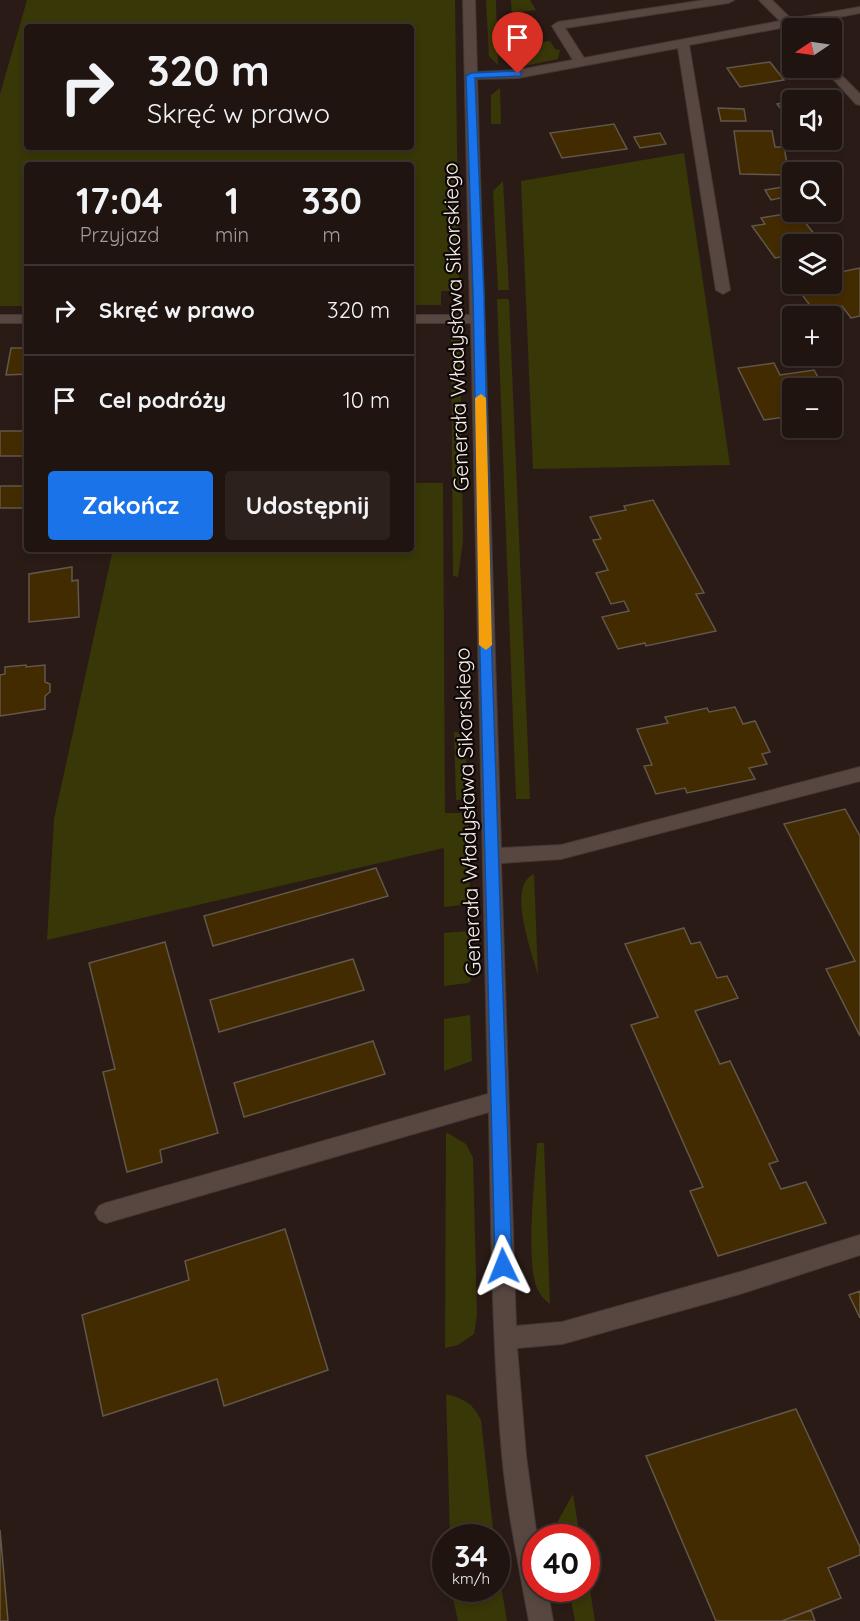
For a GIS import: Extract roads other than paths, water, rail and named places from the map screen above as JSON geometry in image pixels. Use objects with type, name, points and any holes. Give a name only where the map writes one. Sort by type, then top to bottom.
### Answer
[{"type":"street","name":"Generała Władysława Sikorskiego","points":[[469,0],[506,1338],[514,1456],[525,1536],[542,1621]]},
{"type":"street","points":[[580,62],[558,26],[728,0]]},
{"type":"street","points":[[765,0],[782,18]]},
{"type":"street","points":[[825,18],[860,10]]},
{"type":"street","points":[[471,76],[518,74],[782,27]]},
{"type":"street","points":[[683,43],[723,290]]},
{"type":"street","points":[[838,78],[860,101]]},
{"type":"street","points":[[0,319],[24,319]]},
{"type":"street","points":[[414,319],[479,319]]},
{"type":"street","points":[[492,856],[561,852],[860,774]]},
{"type":"street","points":[[106,1213],[499,1100]]},
{"type":"street","points":[[506,1338],[562,1333],[740,1283],[860,1245]]}]
